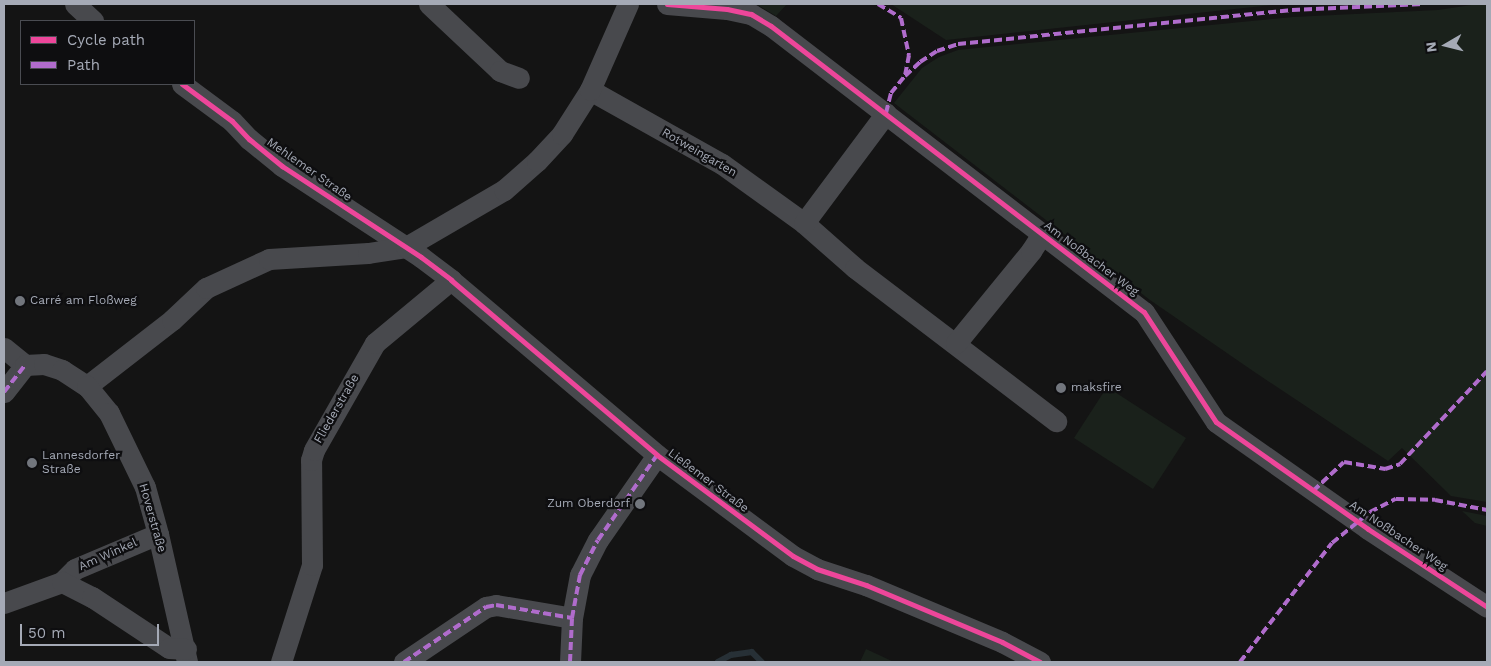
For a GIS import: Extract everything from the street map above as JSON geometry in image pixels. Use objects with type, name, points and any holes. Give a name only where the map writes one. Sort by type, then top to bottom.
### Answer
[{"type":"street","points":[[75,4],[92,20]]},
{"type":"street","points":[[429,4],[500,71],[519,78]]},
{"type":"street","points":[[4,392],[21,370],[44,364],[62,370],[87,386],[172,320],[206,288],[269,259],[368,253],[406,247],[504,190],[537,161],[562,134],[590,90],[628,4]]},
{"type":"street","name":"Am Noßbacher Weg","points":[[668,4],[727,9],[750,14],[771,26],[1144,312],[1216,422],[1368,529],[1487,607]]},
{"type":"street","name":"Mehlemer Straße","points":[[183,85],[232,121],[249,139],[282,166],[406,247]]},
{"type":"street","name":"Rotweingarten","points":[[590,90],[722,164],[804,222],[855,268],[1056,421]]},
{"type":"street","points":[[804,222],[886,113]]},
{"type":"street","points":[[956,343],[1031,251],[1042,234]]},
{"type":"street","name":"Ließemer Straße","points":[[406,247],[451,280],[657,455],[793,556],[817,568],[866,585],[1002,642],[1040,662]]},
{"type":"street","name":"Fliederstraße","points":[[281,662],[312,565],[312,460],[314,450],[375,343],[451,280]]},
{"type":"street","points":[[4,348],[21,370]]},
{"type":"street","name":"Hoverstraße","points":[[87,386],[110,413],[126,443],[145,487],[158,534],[186,656]]},
{"type":"street","points":[[570,662],[572,618],[580,575],[598,540],[657,455]]},
{"type":"street","name":"Am Winkel","points":[[4,603],[62,582],[75,569],[158,534]]},
{"type":"street","name":"Am Winkel","points":[[62,582],[92,597],[169,648],[186,656]]},
{"type":"street","points":[[404,662],[486,607],[496,605],[572,618]]},
{"type":"shaded area","points":[[756,4],[787,4],[776,16]]},
{"type":"shaded area","points":[[891,4],[1282,4],[946,40]]},
{"type":"shaded area","points":[[1487,4],[1487,502],[1451,496],[1402,448],[1388,461],[1253,371],[1150,300],[894,103],[922,68],[939,57],[958,50],[1293,17],[1438,10]]},
{"type":"shaded area","points":[[1107,387],[1186,438],[1153,489],[1074,438]]},
{"type":"shaded area","points":[[1462,511],[1487,516],[1487,526],[1475,523]]},
{"type":"shaded area","points":[[866,649],[894,662],[860,662]]},
{"type":"waterway","points":[[718,662],[731,655],[752,652],[762,662]]},
{"type":"marked path","points":[[878,4],[901,18],[909,55],[905,76]]},
{"type":"marked path","points":[[886,113],[891,93],[905,76],[920,62],[937,51],[958,44],[1292,10],[1423,4]]},
{"type":"marked path","points":[[4,392],[25,365]]},
{"type":"marked path","points":[[1313,491],[1344,462],[1385,469],[1400,464],[1487,371]]},
{"type":"marked path","points":[[570,662],[572,618],[580,575],[598,540],[657,455]]},
{"type":"marked path","points":[[1240,662],[1332,543],[1370,512],[1396,499],[1435,500],[1487,510]]},
{"type":"marked path","points":[[404,662],[486,607],[496,605],[572,618]]},
{"type":"cycle path","points":[[667,4],[727,9],[751,14],[771,26],[1144,312],[1216,422],[1368,529],[1487,607]]},
{"type":"cycle path","points":[[183,85],[232,121],[249,139],[282,166],[421,257],[451,280],[657,455],[793,556],[817,569],[866,585],[1002,642],[1040,662]]},
{"type":"place","name":"Carré am Floßweg","points":[[20,301]]},
{"type":"place","name":"maksfire","points":[[1061,388]]},
{"type":"place","name":"Lannesdorfer Straße","points":[[32,463]]},
{"type":"place","name":"Zum Oberdorf","points":[[640,504]]}]
